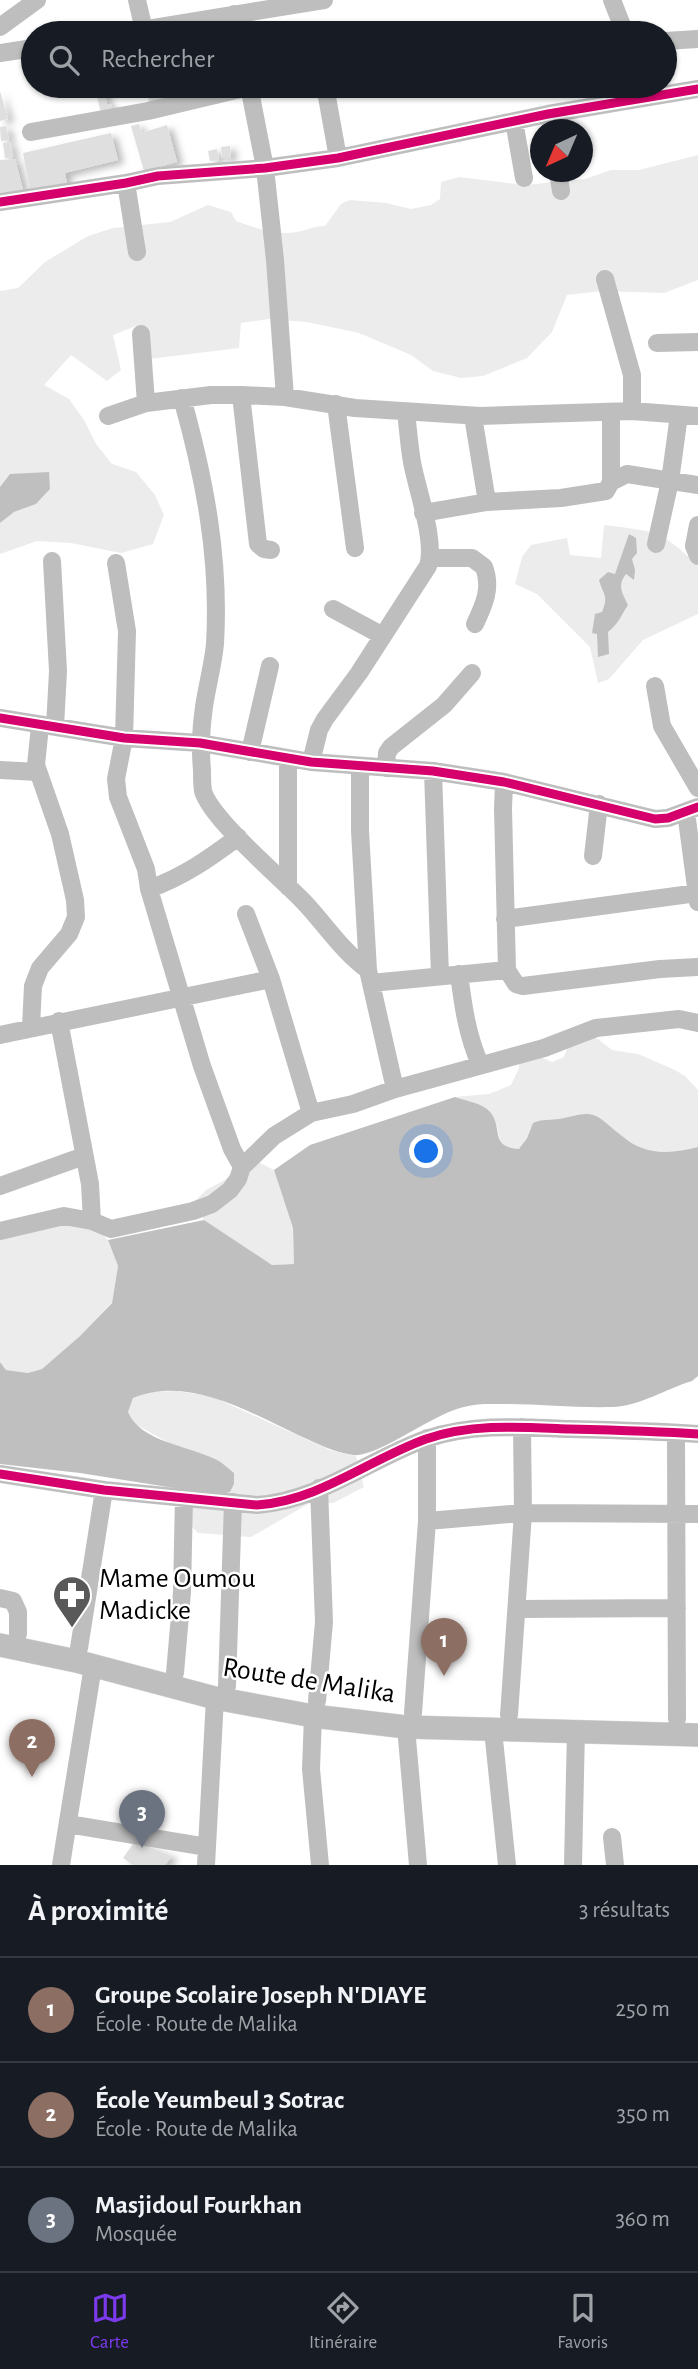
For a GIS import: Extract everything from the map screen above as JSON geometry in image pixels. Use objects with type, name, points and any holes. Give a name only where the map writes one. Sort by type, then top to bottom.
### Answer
[{"type":"main road","name":"Route de Malika","points":[[6,1637],[221,1692],[315,1709],[410,1720],[501,1722],[576,1719],[693,1732]]},
{"type":"main road","name":"Route de Malika","points":[[86,1657],[176,1673],[221,1692]]},
{"type":"main road","name":"Route de Malika","points":[[501,1722],[576,1730],[693,1732]]},
{"type":"street","points":[[0,27],[37,0]]},
{"type":"street","points":[[137,0],[142,21]]},
{"type":"street","points":[[195,21],[234,14],[263,5],[324,0]]},
{"type":"street","points":[[612,0],[621,21]]},
{"type":"street","points":[[234,14],[235,21]]},
{"type":"street","points":[[677,40],[698,39]]},
{"type":"street","points":[[0,53],[21,50]]},
{"type":"street","points":[[677,94],[698,89]]},
{"type":"street","points":[[32,132],[149,111],[202,98]]},
{"type":"street","points":[[252,98],[265,168],[285,397]]},
{"type":"street","points":[[327,98],[338,158]]},
{"type":"street","points":[[563,119],[657,98]]},
{"type":"street","points":[[514,121],[524,178]]},
{"type":"street","points":[[0,202],[158,176],[265,168],[338,158],[514,121],[530,121]]},
{"type":"street","points":[[560,182],[561,191]]},
{"type":"street","points":[[126,183],[137,252]]},
{"type":"street","points":[[605,279],[630,366],[632,411]]},
{"type":"street","points":[[141,334],[146,403]]},
{"type":"street","points":[[657,343],[698,342]]},
{"type":"street","points":[[241,395],[258,544],[271,550]]},
{"type":"street","points":[[107,416],[146,403],[241,395],[285,397],[355,408],[473,416],[632,411],[698,416]]},
{"type":"street","points":[[182,398],[202,474],[213,547],[215,646],[200,743],[203,791],[210,805],[370,976],[439,976],[507,970]]},
{"type":"street","points":[[336,404],[355,548]]},
{"type":"street","points":[[311,762],[319,730],[325,719],[383,636],[431,558],[428,532],[412,463],[406,412]]},
{"type":"street","points":[[423,513],[487,502],[561,498],[606,491],[611,482],[611,413]]},
{"type":"street","points":[[656,544],[670,481],[679,415]]},
{"type":"street","points":[[473,416],[487,502]]},
{"type":"street","points":[[611,482],[627,474],[698,485]]},
{"type":"street","points":[[698,525],[694,546],[698,556]]},
{"type":"street","points":[[431,558],[472,558],[484,567],[488,586],[486,602],[475,624]]},
{"type":"street","points":[[31,1027],[33,986],[40,968],[69,934],[76,917],[75,900],[60,834],[36,765],[48,727],[58,671],[52,561]]},
{"type":"street","points":[[116,562],[127,631],[124,738],[116,779],[118,797],[146,869],[149,889],[202,1066],[232,1149],[242,1167]]},
{"type":"street","points":[[333,609],[383,636]]},
{"type":"street","points":[[250,752],[270,666]]},
{"type":"street","points":[[386,768],[387,753],[391,747],[444,705],[472,673]]},
{"type":"street","points":[[655,686],[663,726],[698,788]]},
{"type":"street","points":[[0,718],[124,738],[200,743],[311,762],[433,771],[504,782],[655,818],[668,818],[692,809],[697,897],[505,919]]},
{"type":"street","points":[[288,758],[288,887]]},
{"type":"street","points":[[360,766],[360,831],[370,976],[395,1089]]},
{"type":"street","points":[[0,770],[38,772]]},
{"type":"street","points":[[433,771],[439,976]]},
{"type":"street","points":[[504,782],[507,970],[516,985],[698,967]]},
{"type":"street","points":[[593,856],[599,804]]},
{"type":"street","points":[[149,889],[191,870],[238,836]]},
{"type":"street","points":[[246,914],[271,979],[311,1113]]},
{"type":"street","points":[[459,974],[471,1045],[480,1064]]},
{"type":"street","points":[[0,1035],[271,979]]},
{"type":"street","points":[[0,1231],[64,1216],[92,1221],[111,1229],[193,1211],[212,1204],[230,1190],[242,1167],[274,1136],[311,1113],[354,1104],[395,1089],[544,1048],[596,1028],[679,1019],[698,1023]]},
{"type":"street","points":[[59,1021],[90,1184],[92,1221]]},
{"type":"street","points":[[0,1186],[84,1156]]},
{"type":"street","points":[[508,1865],[501,1722],[517,1609],[523,1513],[522,1427]]},
{"type":"street","points":[[0,1474],[104,1490],[269,1504],[319,1488],[427,1438],[464,1429],[522,1427],[698,1434]]},
{"type":"street","points":[[676,1433],[677,1608],[693,1732]]},
{"type":"street","points":[[418,1865],[410,1720],[427,1521],[427,1438]]},
{"type":"street","points":[[319,1488],[324,1622],[311,1769],[320,1865]]},
{"type":"street","points":[[61,1865],[68,1824],[104,1490]]},
{"type":"street","points":[[176,1673],[182,1592],[184,1497]]},
{"type":"street","points":[[206,1865],[221,1692],[233,1502]]},
{"type":"street","points":[[427,1521],[523,1513],[698,1514]]},
{"type":"street","points":[[0,1598],[13,1601],[18,1612],[6,1637]]},
{"type":"street","points":[[517,1609],[677,1608]]},
{"type":"street","points":[[573,1865],[576,1730]]},
{"type":"street","points":[[68,1824],[207,1847]]},
{"type":"street","points":[[612,1837],[615,1865]]},
{"type":"shaded area","points":[[698,155],[698,280],[664,293],[601,291],[567,295],[552,332],[527,358],[483,376],[461,378],[433,371],[411,355],[359,333],[307,322],[269,319],[241,323],[239,348],[141,360],[136,326],[113,335],[121,370],[107,381],[71,355],[44,385],[69,399],[96,444],[112,464],[136,472],[155,495],[164,515],[153,544],[121,553],[71,543],[37,541],[0,554],[0,523],[14,512],[36,504],[50,489],[48,472],[0,487],[0,291],[18,288],[45,262],[88,236],[113,228],[170,222],[208,205],[231,212],[236,221],[258,229],[282,233],[297,232],[325,226],[341,204],[350,200],[386,203],[411,209],[431,205],[440,199],[441,182],[459,177],[524,185],[593,182],[593,176],[611,170],[639,170]]},
{"type":"shaded area","points":[[49,472],[50,489],[36,504],[14,512],[0,523],[0,487],[10,474]]},
{"type":"shaded area","points":[[604,525],[656,534],[686,554],[698,566],[698,614],[643,640],[609,679],[598,683],[590,647],[537,594],[515,584],[522,557],[531,545],[567,538],[570,555],[601,558]]},
{"type":"shaded area","points":[[629,534],[636,538],[637,553],[632,559],[634,580],[626,574],[621,585],[628,605],[608,632],[609,654],[598,657],[597,634],[592,633],[595,614],[602,612],[604,606],[605,598],[599,580],[608,572],[615,574]]},
{"type":"shaded area","points":[[574,1030],[598,1039],[612,1050],[638,1054],[685,1076],[698,1090],[698,1147],[668,1152],[640,1148],[600,1121],[575,1115],[533,1123],[519,1150],[502,1143],[493,1119],[485,1110],[455,1097],[489,1094],[511,1085],[519,1068],[519,1051],[529,1052],[552,1062],[564,1057]]},
{"type":"shaded area","points":[[455,1097],[488,1110],[501,1141],[510,1148],[519,1149],[533,1123],[587,1114],[600,1118],[631,1143],[649,1150],[668,1152],[698,1147],[698,1376],[653,1397],[622,1406],[469,1406],[437,1417],[376,1450],[353,1455],[325,1447],[218,1399],[175,1391],[154,1392],[133,1398],[128,1412],[143,1430],[154,1437],[217,1460],[234,1473],[234,1484],[230,1492],[218,1495],[80,1473],[0,1464],[0,1362],[6,1370],[28,1373],[42,1369],[112,1303],[118,1266],[108,1240],[204,1220],[272,1265],[294,1264],[293,1228],[274,1170],[310,1145]]},
{"type":"shaded area","points":[[258,1162],[274,1170],[293,1228],[294,1264],[272,1265],[241,1247],[204,1220],[193,1203],[206,1190]]},
{"type":"shaded area","points":[[91,1223],[108,1240],[118,1266],[112,1302],[80,1336],[42,1369],[28,1373],[6,1370],[0,1362],[0,1226]]},
{"type":"shaded area","points":[[176,1391],[211,1396],[330,1450],[356,1456],[364,1487],[333,1503],[310,1503],[251,1537],[198,1533],[181,1516],[180,1490],[218,1495],[229,1492],[234,1484],[133,1423],[128,1412],[133,1398],[146,1392]]},
{"type":"building","points":[[0,91],[8,119],[0,121]]},
{"type":"building","points":[[98,98],[106,98],[113,111],[101,114]]},
{"type":"building","points":[[148,98],[164,98],[149,102]]},
{"type":"building","points":[[139,124],[141,133],[167,125],[177,162],[144,171],[131,126]]},
{"type":"building","points":[[6,126],[9,140],[1,141],[0,127]]},
{"type":"building","points":[[111,133],[118,160],[65,173],[67,184],[30,191],[23,153]]},
{"type":"building","points":[[10,142],[13,158],[5,158],[3,143]]},
{"type":"building","points":[[230,146],[231,158],[222,158],[221,147]]},
{"type":"building","points":[[217,149],[219,160],[210,161],[208,151]]},
{"type":"building","points":[[15,159],[23,190],[0,193],[0,160]]},
{"type":"building","points":[[135,1841],[172,1856],[165,1865],[133,1865],[123,1858]]},
{"type":"cycle path","points":[[677,92],[698,89]]},
{"type":"cycle path","points":[[0,202],[158,176],[265,168],[338,158],[548,114],[644,98]]},
{"type":"cycle path","points":[[0,718],[124,738],[200,743],[311,762],[433,771],[504,782],[655,819],[668,818],[698,807]]},
{"type":"cycle path","points":[[0,1474],[104,1490],[257,1505],[302,1496],[405,1447],[461,1430],[515,1427],[698,1434]]},
{"type":"place","name":"Mame Oumou Madicke","points":[[72,1629]]},
{"type":"place","name":"Groupe Scolaire Joseph N'DIAYE","points":[[444,1676]]},
{"type":"place","name":"École Yeumbeul 3 Sotrac","points":[[32,1777]]},
{"type":"place","name":"Masjidoul Fourkhan","points":[[142,1848]]}]
